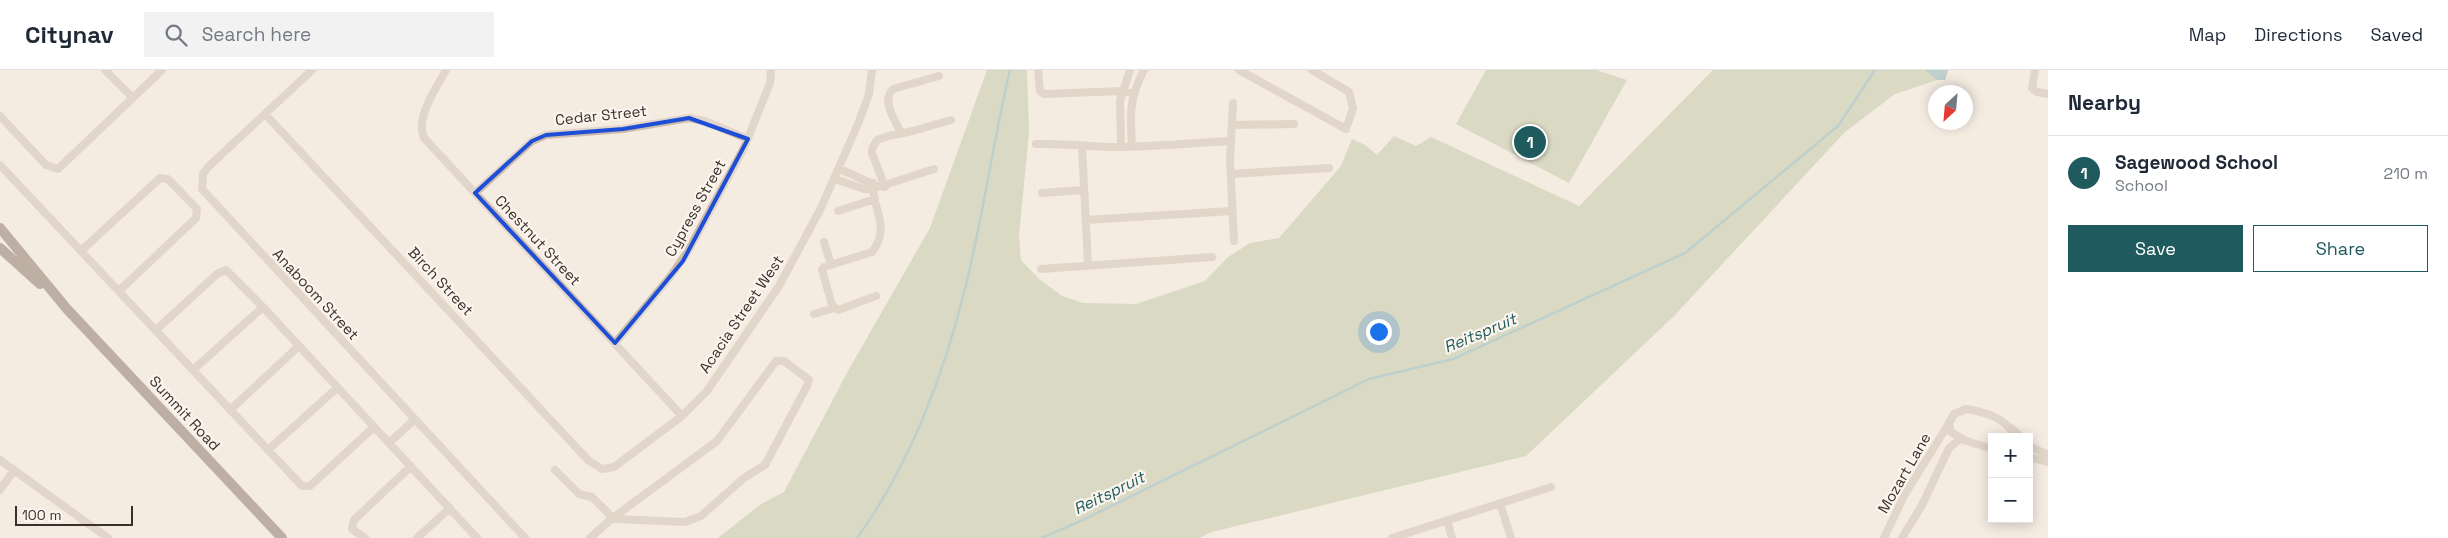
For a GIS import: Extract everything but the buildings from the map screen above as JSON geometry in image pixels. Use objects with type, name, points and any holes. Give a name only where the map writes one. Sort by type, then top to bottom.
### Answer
[{"type":"main road","name":"Summit Road","points":[[0,228],[67,308],[282,538]]},
{"type":"main road","name":"Summit Road","points":[[0,248],[67,308]]},
{"type":"street","points":[[105,70],[132,97]]},
{"type":"street","points":[[0,116],[46,165],[58,169],[162,70]]},
{"type":"street","points":[[265,114],[312,70]]},
{"type":"street","name":"Chestnut Street","points":[[446,70],[423,116],[422,133],[427,142],[682,416]]},
{"type":"street","name":"Cypress Street","points":[[614,343],[682,261],[748,139],[770,83],[771,70]]},
{"type":"street","name":"Acacia Street West","points":[[597,467],[605,469],[614,467],[682,416],[707,391],[779,286],[835,179],[869,94],[872,70]]},
{"type":"street","points":[[1038,70],[1040,91],[1044,94],[1122,91],[1133,93]]},
{"type":"street","points":[[1122,146],[1120,111],[1122,91],[1130,70]]},
{"type":"street","points":[[1132,146],[1130,106],[1133,93],[1144,70]]},
{"type":"street","points":[[1239,70],[1346,129],[1353,108],[1349,92],[1312,70]]},
{"type":"street","points":[[2034,70],[2032,88],[2037,92],[2048,94]]},
{"type":"street","points":[[901,133],[888,104],[890,93],[894,89],[939,76]]},
{"type":"street","points":[[1233,103],[1233,125],[1230,141],[1234,241]]},
{"type":"street","name":"Anaboom Street","points":[[265,114],[205,171],[201,185],[207,196],[525,538]]},
{"type":"street","name":"Birch Street","points":[[265,114],[581,454],[597,467]]},
{"type":"street","name":"Cedar Street","points":[[475,193],[532,141],[546,135],[614,130],[689,118],[705,121],[748,139]]},
{"type":"street","points":[[834,308],[823,274],[824,267],[872,252],[882,226],[875,199],[877,187],[872,149],[878,140],[951,120]]},
{"type":"street","points":[[1233,125],[1294,124]]},
{"type":"street","points":[[1036,144],[1071,143],[1082,146],[1132,146],[1230,141]]},
{"type":"street","points":[[1082,146],[1088,265]]},
{"type":"street","points":[[0,165],[82,250],[299,484],[308,487],[374,427]]},
{"type":"street","points":[[1231,174],[1329,168]]},
{"type":"street","points":[[840,169],[877,187]]},
{"type":"street","points":[[835,179],[864,189],[877,187],[934,169]]},
{"type":"street","points":[[846,184],[850,173]]},
{"type":"street","points":[[82,250],[160,178],[168,179],[189,200],[197,209],[196,218],[119,290]]},
{"type":"street","points":[[1042,193],[1083,190]]},
{"type":"street","points":[[838,211],[875,199]]},
{"type":"street","points":[[1086,220],[1232,211]]},
{"type":"street","points":[[824,242],[831,265]]},
{"type":"street","points":[[1041,268],[1212,257]]},
{"type":"street","points":[[156,330],[224,270],[228,272],[300,346],[477,538]]},
{"type":"street","points":[[814,314],[834,308],[842,310],[876,296]]},
{"type":"street","points":[[193,370],[263,307]]},
{"type":"street","points":[[230,410],[300,346]]},
{"type":"street","points":[[555,470],[579,494],[592,497],[613,518],[685,522],[701,516],[744,478],[765,465],[808,386],[807,378],[784,362],[776,361],[717,442],[613,518],[590,538]]},
{"type":"street","points":[[268,450],[337,388]]},
{"type":"street","points":[[1988,448],[1960,439],[1951,432],[1949,423],[1954,414],[1966,409],[2002,421],[2017,433]]},
{"type":"street","points":[[389,443],[414,420]]},
{"type":"street","name":"Mozart Lane","points":[[1884,538],[1904,496],[1949,423]]},
{"type":"street","points":[[2010,427],[2012,433]]},
{"type":"street","name":"Mozart Lane","points":[[1902,538],[1922,505],[1949,448],[1960,439]]},
{"type":"street","points":[[2033,448],[2048,455]]},
{"type":"street","points":[[2033,458],[2048,462]]},
{"type":"street","points":[[0,460],[108,538]]},
{"type":"street","points":[[366,538],[352,529],[354,520],[411,466]]},
{"type":"street","points":[[0,490],[14,470]]},
{"type":"street","points":[[1397,537],[1551,487]]},
{"type":"street","points":[[1500,503],[1511,538]]},
{"type":"street","points":[[417,538],[450,508]]},
{"type":"street","points":[[1447,520],[1452,538]]},
{"type":"highlighted area","points":[[689,118],[748,139],[683,261],[615,343],[475,193],[532,141],[546,135],[623,129]]},
{"type":"green space","name":"Reitspruit","points":[[987,70],[1027,70],[1029,133],[1019,235],[1021,260],[1039,279],[1062,296],[1083,303],[1136,304],[1205,281],[1228,257],[1250,243],[1279,238],[1341,166],[1352,139],[1365,145],[1377,155],[1394,136],[1416,146],[1431,137],[1579,206],[1713,70],[1932,70],[1937,80],[1895,94],[1845,132],[1674,316],[1526,456],[1212,532],[1199,538],[718,538],[761,504],[784,492],[848,371],[930,228]]},
{"type":"green space","points":[[1486,70],[1596,70],[1627,80],[1569,183],[1456,124]]},
{"type":"water","points":[[1925,70],[1948,71],[1945,80],[1937,80]]},
{"type":"waterway","points":[[857,538],[893,481],[923,419],[947,354],[971,262],[1010,70]]},
{"type":"waterway","name":"Reitspruit","points":[[1042,538],[1085,519],[1369,379],[1453,359],[1685,253],[1838,126],[1875,70]]},
{"type":"place","name":"Sagewood School","points":[[1530,142]]}]
